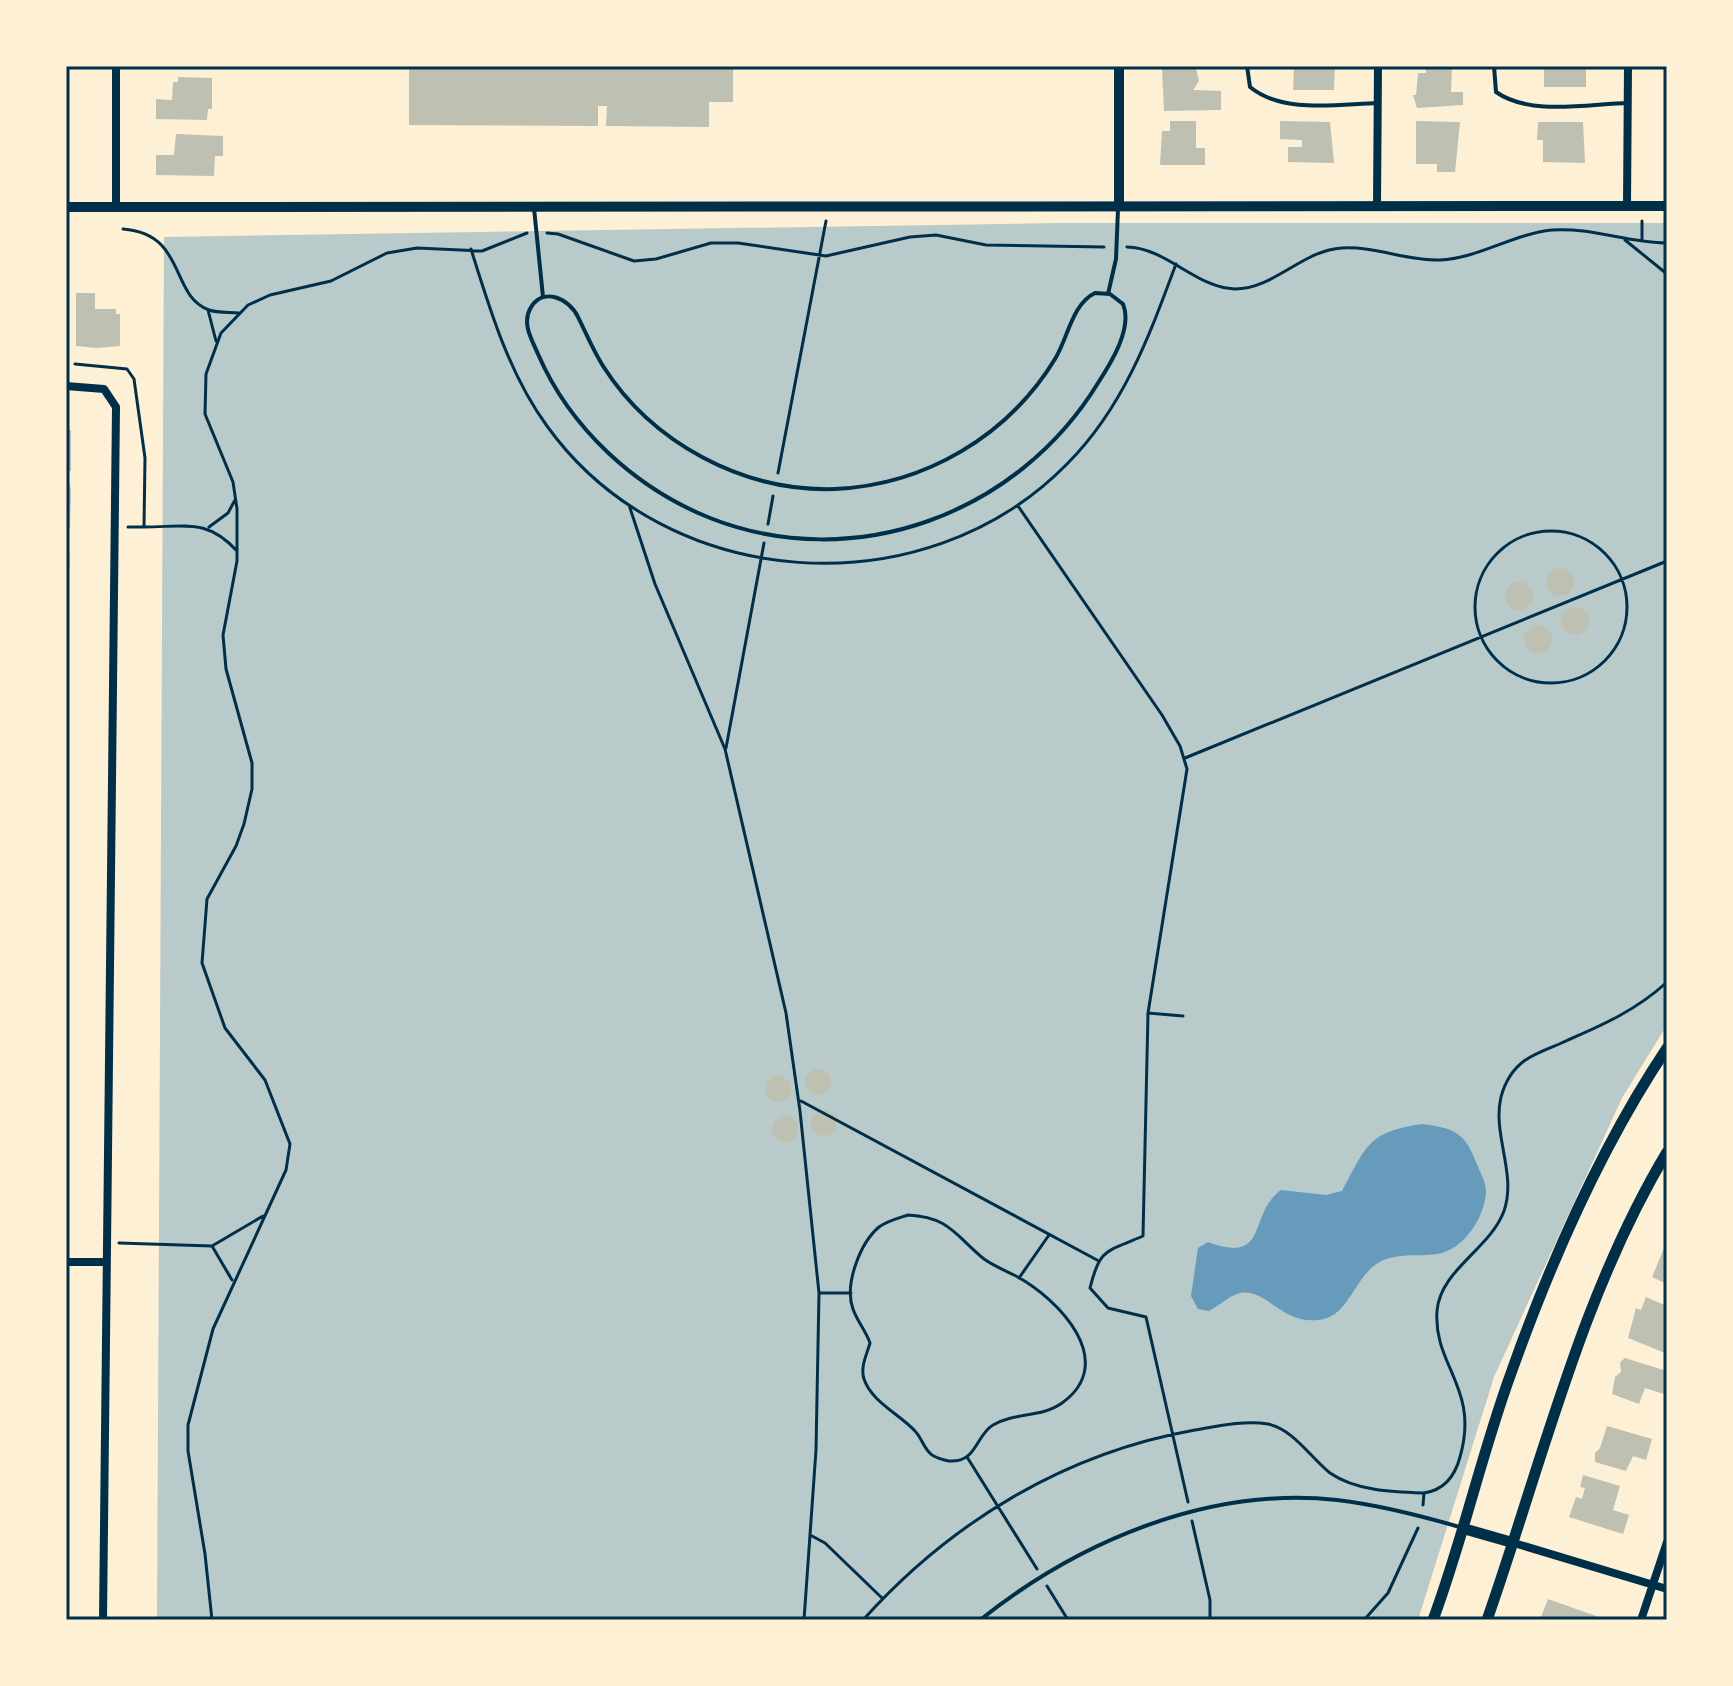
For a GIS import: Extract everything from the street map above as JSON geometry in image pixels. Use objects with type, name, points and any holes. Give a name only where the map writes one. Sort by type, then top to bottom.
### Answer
[{"type":"main road","points":[[1433,1620],[1465,1529],[1509,1379],[1540,1296],[1588,1188],[1667,1048]]},
{"type":"main road","points":[[1487,1620],[1551,1419],[1612,1262],[1667,1152]]},
{"type":"main road","points":[[1465,1529],[1514,1543]]},
{"type":"street","points":[[116,66],[116,206]]},
{"type":"street","points":[[1119,66],[1119,205]]},
{"type":"street","points":[[1377,205],[1378,66]]},
{"type":"street","points":[[1627,205],[1628,66]]},
{"type":"street","points":[[66,207],[1667,206]]},
{"type":"street","points":[[66,386],[96,386],[109,393],[116,407],[103,1620]]},
{"type":"street","points":[[66,1262],[105,1262]]},
{"type":"street","points":[[1641,1620],[1667,1542]]},
{"type":"street","points":[[1514,1543],[1667,1589]]},
{"type":"lane","points":[[1247,66],[1250,87],[1261,96],[1278,101],[1304,104],[1378,103]]},
{"type":"lane","points":[[1494,66],[1496,92],[1511,103],[1628,103]]},
{"type":"lane","points":[[1108,294],[1117,247],[1119,205]]},
{"type":"lane","points":[[534,206],[543,297]]},
{"type":"lane","points":[[1095,293],[1108,294],[1117,298],[1126,311],[1124,327],[1114,353],[1070,424],[1030,464],[985,496],[935,520],[881,535],[824,540],[765,534],[709,517],[657,491],[610,455],[571,411],[541,360],[529,333],[527,316],[536,301],[543,297],[552,296],[568,302],[618,388],[646,418],[678,443],[714,463],[752,478],[832,489],[911,475],[960,453],[983,438],[1004,421],[1040,381],[1068,335],[1082,302],[1095,293]]},
{"type":"lane","points":[[66,367],[66,386]]},
{"type":"lane","points":[[980,1620],[1041,1576],[1101,1543],[1191,1513],[1239,1504],[1336,1500],[1422,1516],[1465,1529]]},
{"type":"path","points":[[1642,206],[1642,241]]},
{"type":"path","points":[[123,229],[141,231],[171,254],[185,289],[208,310],[216,341]]},
{"type":"path","points":[[212,1620],[188,1451],[188,1425],[197,1380],[232,1280],[286,1170],[290,1144],[265,1080],[216,1010],[202,963],[207,899],[236,846],[252,789],[252,763],[226,669],[223,635],[237,551],[233,482],[205,414],[206,374],[216,341],[240,313],[270,295],[331,281],[387,253],[417,248],[482,251],[514,236],[535,233],[558,234],[634,261],[656,259],[711,243],[738,243],[826,256],[910,237],[936,235],[986,245],[1133,247],[1176,264],[1216,285],[1235,289],[1256,285],[1320,252],[1343,248],[1441,260],[1548,230],[1573,229],[1667,243]]},
{"type":"path","points":[[1622,237],[1667,274]]},
{"type":"path","points":[[471,249],[505,348],[530,401],[573,457],[629,505],[705,543],[760,559],[803,565],[849,565],[927,549],[971,534],[1018,506],[1067,465],[1117,402],[1144,348],[1176,264]]},
{"type":"path","points":[[208,310],[240,313]]},
{"type":"path","points":[[74,364],[127,369],[134,379],[145,458],[144,527],[209,527],[222,534],[237,551]]},
{"type":"path","points":[[209,527],[228,513],[235,500]]},
{"type":"path","points":[[629,505],[655,584],[725,749],[769,928],[799,1100],[819,1293],[812,1536],[804,1620]]},
{"type":"path","points":[[1018,506],[1162,715],[1187,769],[1148,1013],[1143,1236],[1108,1251],[1097,1260],[1090,1288],[1108,1308],[1146,1317],[1210,1600],[1210,1620]]},
{"type":"path","points":[[1551,530],[1581,536],[1606,553],[1623,579],[1628,609],[1622,638],[1605,663],[1580,679],[1550,685],[1521,679],[1496,663],[1480,638],[1474,608],[1479,578],[1496,552],[1522,536],[1551,530]]},
{"type":"path","points":[[1184,758],[1667,561]]},
{"type":"path","points":[[863,1620],[882,1598],[939,1547],[998,1505],[1080,1464],[1173,1435],[1240,1424],[1272,1425],[1332,1474],[1361,1486],[1424,1493],[1441,1488],[1450,1478],[1464,1444],[1465,1406],[1438,1332],[1437,1310],[1442,1290],[1490,1238],[1505,1209],[1507,1173],[1500,1134],[1501,1098],[1511,1073],[1526,1059],[1630,1011],[1667,982]]},
{"type":"path","points":[[1148,1013],[1183,1016]]},
{"type":"path","points":[[799,1100],[1097,1260]]},
{"type":"path","points":[[105,1243],[212,1246],[266,1214]]},
{"type":"path","points":[[908,1215],[930,1216],[948,1224],[987,1261],[1019,1278],[1064,1311],[1078,1333],[1087,1359],[1079,1386],[1049,1411],[1015,1415],[996,1423],[967,1457],[951,1461],[936,1458],[924,1448],[917,1433],[873,1393],[864,1379],[863,1367],[870,1343],[852,1307],[851,1293],[868,1237],[883,1224],[908,1215]]},
{"type":"path","points":[[1019,1278],[1050,1234]]},
{"type":"path","points":[[212,1246],[232,1280]]},
{"type":"path","points":[[819,1293],[851,1293]]},
{"type":"path","points":[[967,1457],[1068,1620]]},
{"type":"path","points":[[1364,1620],[1398,1575],[1422,1516],[1424,1493]]},
{"type":"path","points":[[812,1536],[825,1543],[882,1598]]},
{"type":"shaded area","points":[[1059,223],[1667,223],[1667,1025],[1622,1098],[1494,1377],[1418,1620],[157,1620],[164,237]]},
{"type":"water","points":[[1422,1124],[1442,1127],[1462,1138],[1472,1152],[1485,1184],[1482,1211],[1471,1231],[1456,1246],[1437,1254],[1400,1256],[1378,1263],[1364,1276],[1340,1310],[1324,1319],[1298,1318],[1250,1293],[1236,1294],[1209,1311],[1198,1309],[1191,1296],[1198,1248],[1208,1242],[1241,1247],[1255,1234],[1271,1200],[1281,1190],[1326,1195],[1342,1191],[1371,1143],[1390,1131]]},
{"type":"building","points":[[409,66],[733,66],[733,102],[709,102],[709,127],[606,126],[607,106],[598,106],[598,126],[409,125]]},
{"type":"building","points":[[1294,66],[1335,66],[1334,90],[1293,90]]},
{"type":"building","points":[[1426,66],[1452,66],[1451,92],[1463,92],[1463,105],[1417,108],[1413,95],[1416,95],[1418,73],[1426,73]]},
{"type":"building","points":[[1544,66],[1586,66],[1586,87],[1544,87]]},
{"type":"building","points":[[1162,67],[1196,68],[1199,81],[1193,90],[1221,91],[1221,110],[1164,111]]},
{"type":"building","points":[[178,77],[212,78],[212,109],[208,109],[207,120],[156,119],[156,99],[172,100],[173,82],[178,82]]},
{"type":"building","points":[[1170,121],[1196,121],[1196,148],[1205,148],[1205,165],[1160,165],[1162,131],[1170,131]]},
{"type":"building","points":[[1280,121],[1330,122],[1334,163],[1288,162],[1288,147],[1302,147],[1302,140],[1280,139]]},
{"type":"building","points":[[1416,121],[1460,122],[1455,172],[1437,172],[1437,164],[1416,164]]},
{"type":"building","points":[[1538,122],[1583,122],[1585,163],[1543,162],[1543,140],[1537,140]]},
{"type":"building","points":[[176,134],[223,136],[223,156],[215,156],[214,176],[156,175],[156,155],[174,155]]},
{"type":"building","points":[[76,293],[95,293],[95,309],[116,309],[116,314],[120,314],[120,346],[76,346]]},
{"type":"building","points":[[66,430],[71,430],[71,471],[66,471]]},
{"type":"building","points":[[66,483],[70,483],[71,492],[70,528],[66,528]]},
{"type":"building","points":[[66,547],[69,547],[70,566],[66,566]]},
{"type":"building","points":[[1560,568],[1570,572],[1574,582],[1570,592],[1560,596],[1550,592],[1546,582],[1550,572]]},
{"type":"building","points":[[1519,582],[1529,586],[1533,596],[1529,606],[1519,610],[1509,606],[1505,596],[1509,586]]},
{"type":"building","points":[[66,594],[69,594],[69,623],[66,623]]},
{"type":"building","points":[[1575,607],[1585,611],[1589,621],[1585,631],[1575,635],[1565,631],[1561,621],[1565,611]]},
{"type":"building","points":[[1538,625],[1548,629],[1552,639],[1548,649],[1538,653],[1528,649],[1524,639],[1528,629]]},
{"type":"building","points":[[66,645],[69,645],[69,672],[66,672]]},
{"type":"building","points":[[818,1069],[827,1073],[831,1082],[827,1091],[818,1095],[809,1091],[805,1082],[809,1073]]},
{"type":"building","points":[[778,1076],[787,1080],[791,1089],[787,1098],[778,1102],[769,1098],[765,1089],[769,1080]]},
{"type":"building","points":[[824,1110],[833,1114],[837,1123],[833,1132],[824,1136],[815,1132],[811,1123],[815,1114]]},
{"type":"building","points":[[785,1116],[794,1120],[798,1129],[794,1138],[785,1142],[776,1138],[772,1129],[776,1120]]},
{"type":"building","points":[[1667,1241],[1667,1284],[1652,1277]]},
{"type":"building","points":[[1646,1297],[1667,1306],[1665,1353],[1628,1338],[1636,1308],[1641,1310]]},
{"type":"building","points":[[1625,1358],[1667,1371],[1667,1395],[1645,1388],[1639,1404],[1612,1394],[1615,1377],[1621,1372],[1620,1362]]},
{"type":"building","points":[[1607,1426],[1652,1439],[1646,1460],[1633,1456],[1626,1471],[1595,1462],[1595,1453],[1600,1448]]},
{"type":"building","points":[[1583,1475],[1620,1486],[1613,1510],[1629,1515],[1623,1534],[1569,1517],[1576,1497],[1582,1499],[1585,1488],[1580,1487]]},
{"type":"building","points":[[1548,1599],[1599,1617],[1598,1620],[1540,1620]]}]
